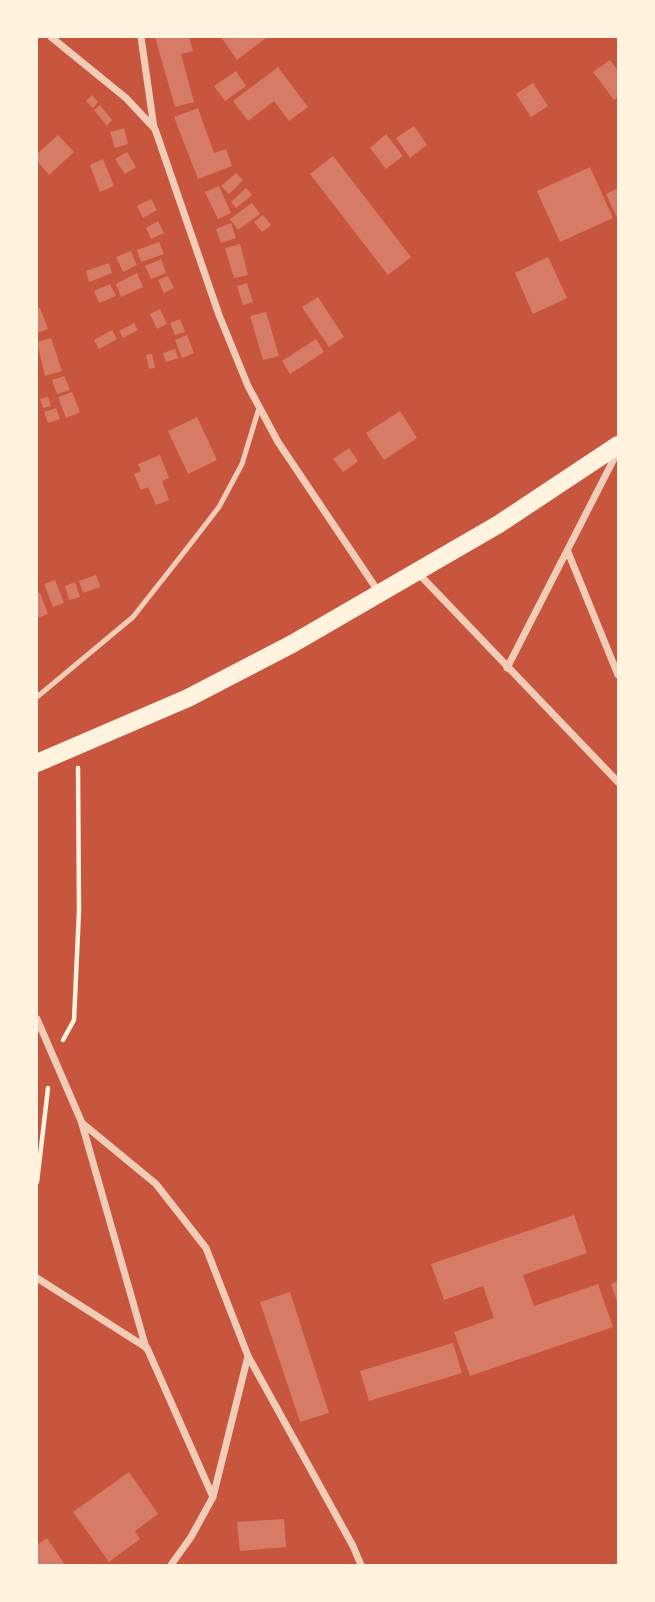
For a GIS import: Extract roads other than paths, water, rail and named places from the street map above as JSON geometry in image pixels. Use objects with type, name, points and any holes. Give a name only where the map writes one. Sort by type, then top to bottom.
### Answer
[{"type":"main road","points":[[37,763],[188,698],[380,594],[499,524],[618,445]]},
{"type":"street","points":[[51,37],[126,97],[155,129]]},
{"type":"street","points":[[141,37],[155,129],[219,315],[259,408],[278,442],[380,594]]},
{"type":"street","points":[[507,668],[618,451]]},
{"type":"street","points":[[568,552],[618,675]]},
{"type":"street","points":[[417,573],[618,782]]},
{"type":"street","points":[[37,1019],[52,1059],[82,1123],[147,1348],[213,1497]]},
{"type":"street","points":[[82,1123],[156,1184],[206,1248],[248,1356],[361,1565]]},
{"type":"street","points":[[37,1278],[147,1348]]},
{"type":"street","points":[[171,1565],[191,1537],[213,1497],[248,1356]]},
{"type":"lane","points":[[37,697],[133,617],[194,540],[219,507],[242,464],[259,408]]}]
